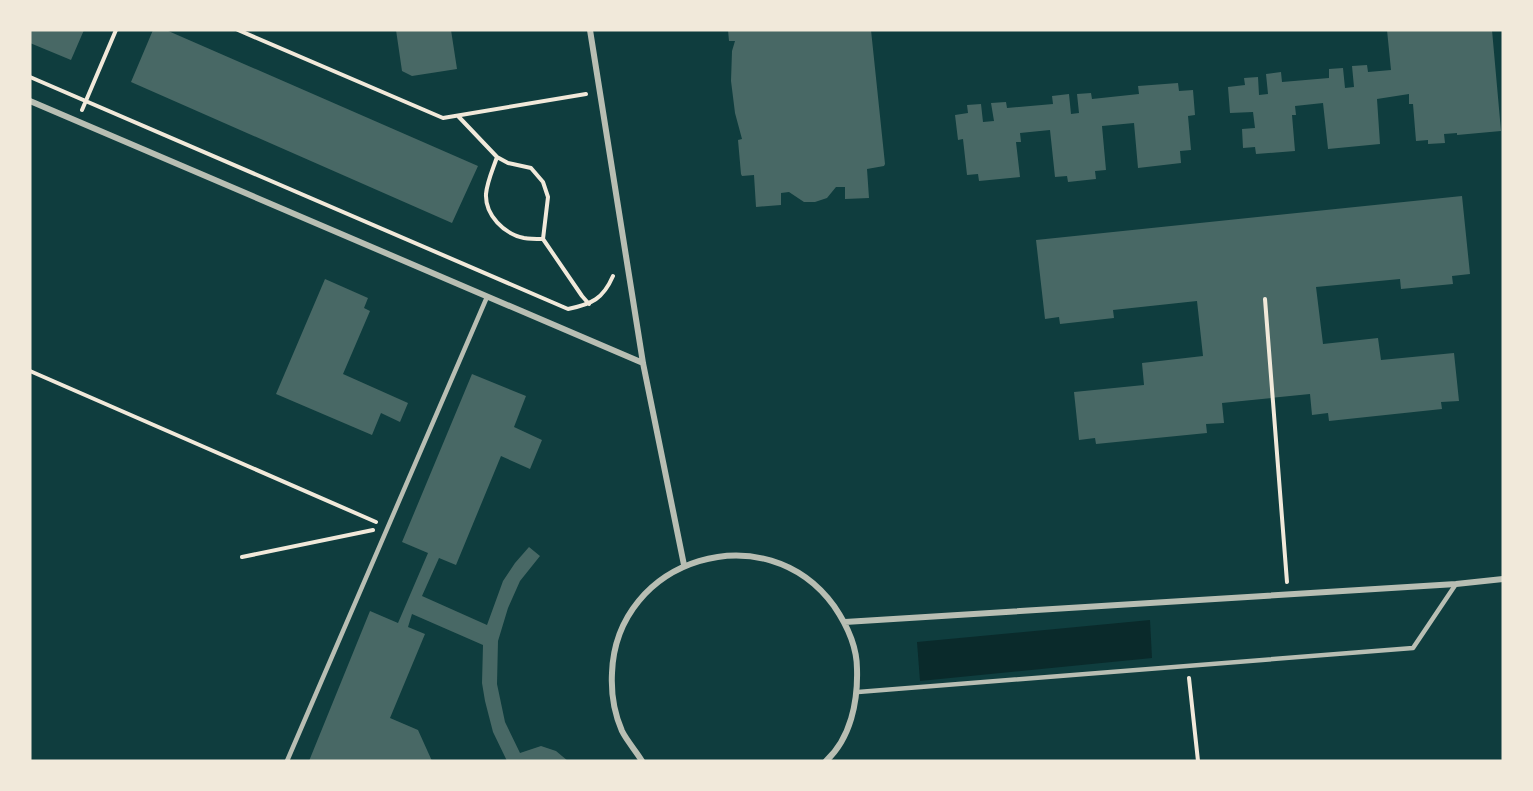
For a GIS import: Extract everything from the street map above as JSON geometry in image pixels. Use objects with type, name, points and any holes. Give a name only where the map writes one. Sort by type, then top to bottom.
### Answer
[{"type":"street","points":[[590,30],[643,363],[684,565]]},
{"type":"street","points":[[30,101],[643,363]]},
{"type":"street","points":[[642,761],[622,731],[611,693],[612,654],[627,617],[651,586],[684,565],[720,555],[758,557],[793,569],[823,592],[845,622],[857,656],[858,692],[850,725],[826,761]]},
{"type":"street","points":[[845,622],[1456,584],[1503,579]]},
{"type":"lane","points":[[287,761],[487,297]]},
{"type":"lane","points":[[858,692],[1413,648],[1456,584]]},
{"type":"path","points":[[77,121],[116,30]]},
{"type":"path","points":[[238,30],[443,118],[592,93]]},
{"type":"path","points":[[30,76],[568,309],[589,304],[543,239],[548,197],[543,182],[531,168],[508,163],[497,157],[458,116]]},
{"type":"path","points":[[497,157],[486,191],[490,213],[498,224],[512,234],[525,238],[543,239]]},
{"type":"path","points":[[1265,299],[1288,594]]},
{"type":"path","points":[[30,371],[388,527]]},
{"type":"path","points":[[242,557],[388,527]]},
{"type":"path","points":[[1187,665],[1197,761]]},
{"type":"water","points":[[1150,620],[1152,658],[920,681],[917,642]]},
{"type":"building","points":[[30,30],[84,30],[71,60],[30,43]]},
{"type":"building","points":[[153,30],[166,30],[478,166],[452,223],[131,82]]},
{"type":"building","points":[[396,30],[451,30],[457,69],[412,76],[402,71]]},
{"type":"building","points":[[728,30],[871,30],[885,164],[867,169],[869,198],[845,199],[845,187],[836,187],[827,198],[815,202],[804,202],[789,192],[781,193],[781,205],[756,207],[754,175],[742,176],[741,174],[738,140],[742,139],[735,113],[731,81],[732,51],[735,41],[729,41]]},
{"type":"building","points":[[1387,30],[1492,30],[1501,131],[1444,134],[1445,143],[1428,144],[1428,140],[1416,141],[1413,104],[1409,104],[1409,94],[1377,99],[1380,144],[1328,149],[1323,103],[1295,106],[1296,115],[1292,115],[1295,151],[1256,154],[1255,147],[1243,148],[1242,129],[1255,128],[1253,112],[1230,113],[1228,87],[1245,85],[1244,78],[1258,77],[1259,95],[1268,94],[1266,74],[1281,72],[1282,82],[1329,78],[1329,69],[1343,68],[1345,88],[1354,87],[1352,66],[1367,65],[1368,72],[1391,70]]},
{"type":"building","points":[[1178,83],[1179,91],[1193,90],[1195,115],[1188,116],[1191,150],[1180,151],[1181,163],[1138,168],[1134,123],[1102,126],[1106,170],[1095,171],[1096,179],[1068,182],[1067,176],[1055,177],[1050,130],[1020,133],[1021,142],[1016,142],[1020,177],[979,181],[978,174],[967,175],[963,139],[958,140],[955,115],[968,113],[967,105],[981,104],[983,122],[994,121],[991,103],[1006,102],[1007,108],[1053,104],[1052,96],[1069,94],[1071,114],[1079,113],[1077,94],[1091,93],[1092,99],[1139,94],[1138,86]]},
{"type":"building","points":[[1462,196],[1470,274],[1452,276],[1453,284],[1401,289],[1400,279],[1316,287],[1323,344],[1378,338],[1381,360],[1454,353],[1459,401],[1441,402],[1442,409],[1329,421],[1328,413],[1312,415],[1310,394],[1222,403],[1224,423],[1206,424],[1207,433],[1096,444],[1095,438],[1079,440],[1074,392],[1144,385],[1142,363],[1203,356],[1197,301],[1113,310],[1114,318],[1060,324],[1059,317],[1045,319],[1036,240]]},
{"type":"building","points":[[325,279],[368,298],[364,308],[370,311],[343,374],[408,403],[400,422],[381,413],[372,435],[276,394]]},
{"type":"building","points":[[472,374],[526,396],[514,427],[542,440],[530,469],[501,456],[456,565],[439,558],[422,596],[487,625],[503,581],[515,563],[529,547],[540,556],[520,581],[508,608],[498,641],[497,684],[505,722],[520,753],[541,746],[556,751],[568,761],[507,761],[493,732],[485,701],[482,683],[483,645],[412,614],[408,627],[425,634],[390,718],[418,730],[432,761],[309,761],[370,611],[398,623],[428,553],[402,542]]}]
